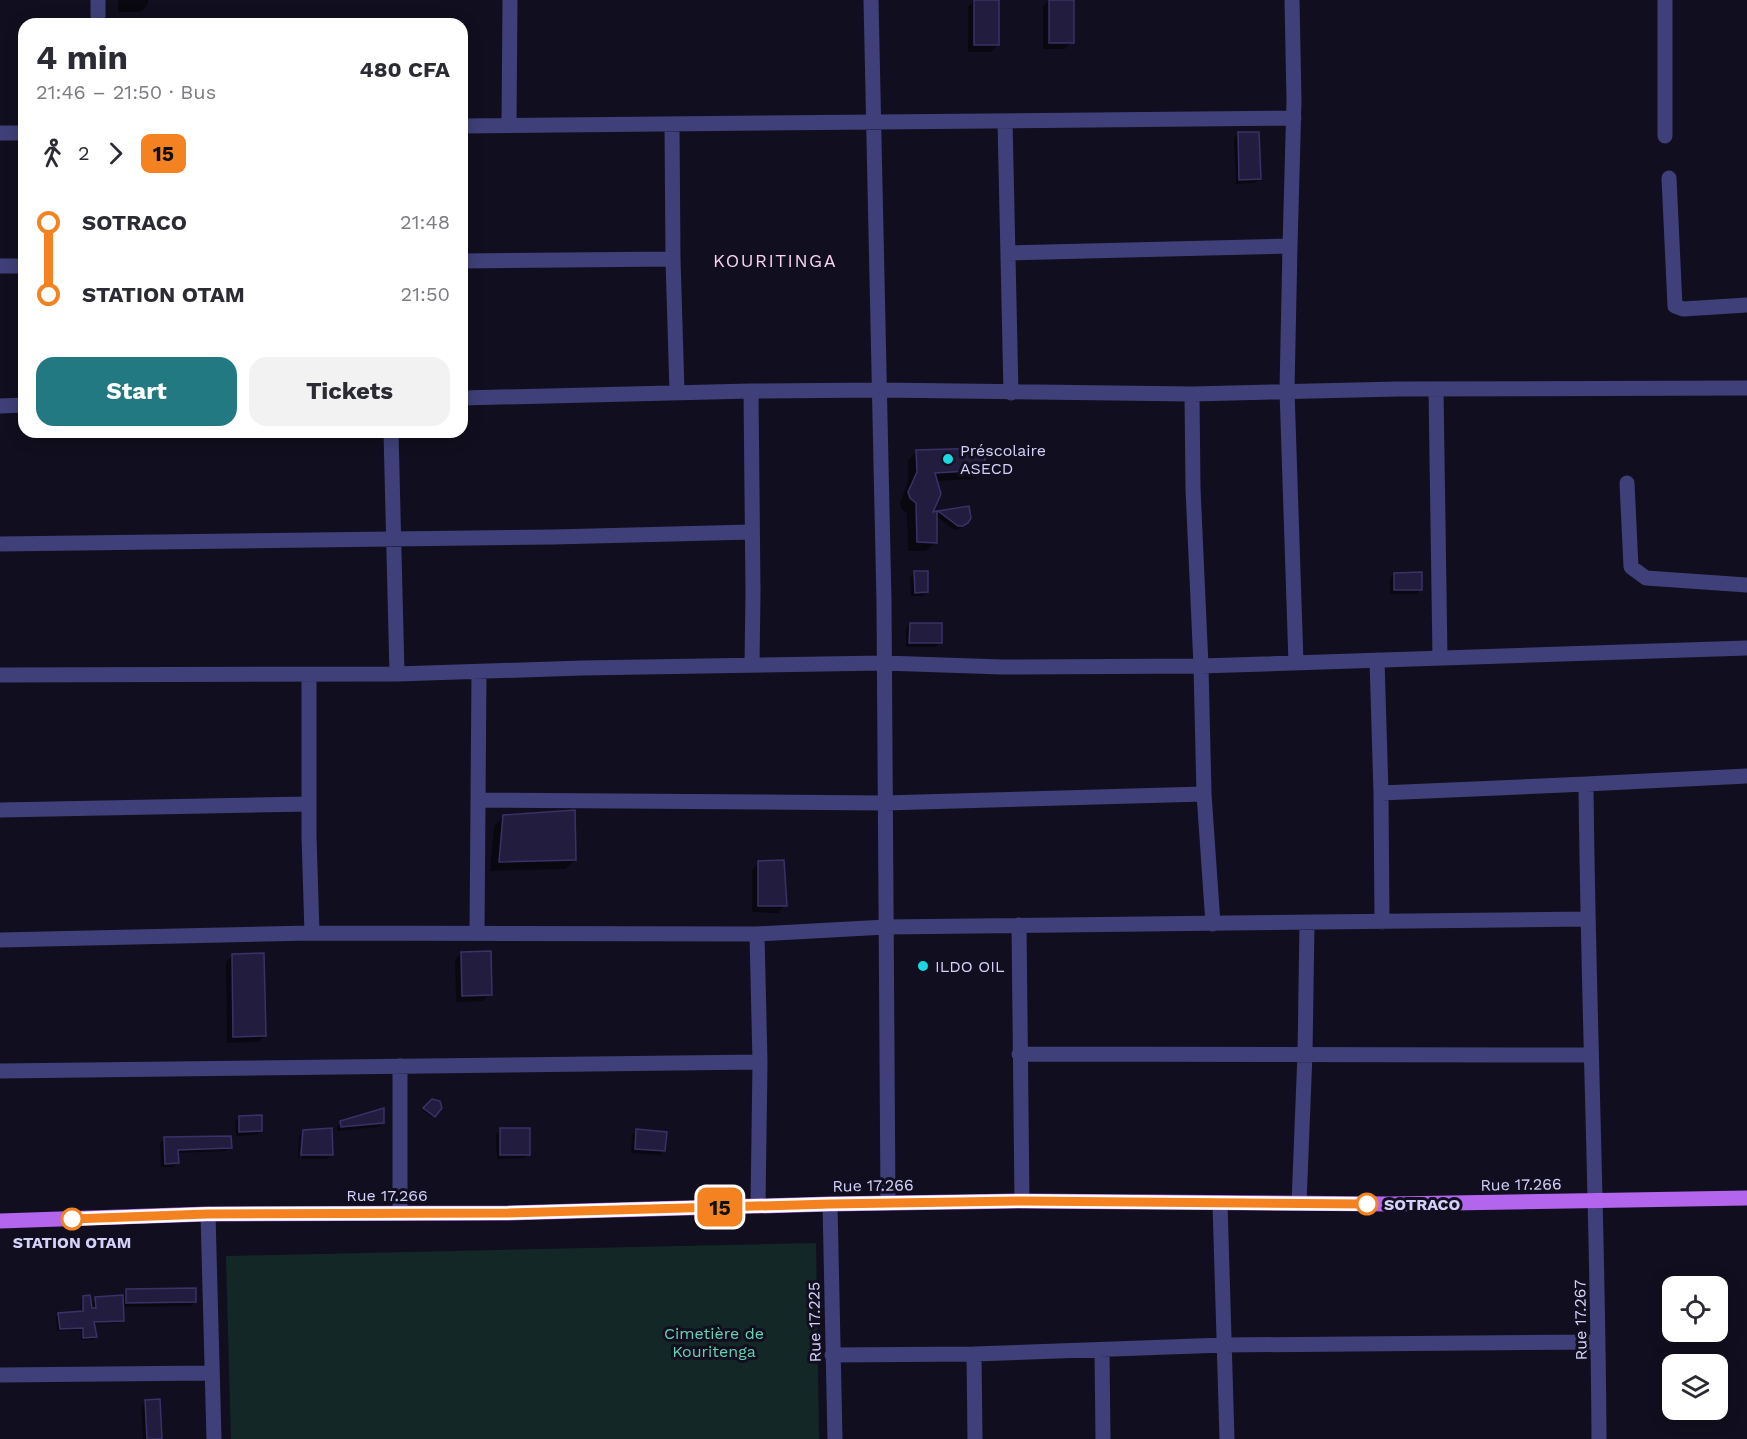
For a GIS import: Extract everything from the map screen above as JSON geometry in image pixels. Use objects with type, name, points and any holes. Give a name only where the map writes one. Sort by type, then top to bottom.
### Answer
[{"type":"main road","name":"Rue 17.266","points":[[0,1221],[207,1214],[508,1213],[1022,1201],[1391,1204],[1747,1198]]},
{"type":"street","points":[[98,0],[98,18]]},
{"type":"street","points":[[509,125],[510,0]]},
{"type":"street","points":[[871,0],[884,663],[888,1203]]},
{"type":"street","points":[[1292,0],[1294,118],[1287,390],[1296,663]]},
{"type":"street","points":[[1665,0],[1665,136]]},
{"type":"street","points":[[468,126],[1294,118]]},
{"type":"street","points":[[1005,121],[1011,393]]},
{"type":"street","points":[[672,124],[677,392]]},
{"type":"street","points":[[0,133],[18,133]]},
{"type":"street","points":[[1669,178],[1675,306],[1683,309],[1747,305]]},
{"type":"street","points":[[1009,253],[1290,246]]},
{"type":"street","points":[[468,261],[673,259]]},
{"type":"street","points":[[0,266],[18,266]]},
{"type":"street","points":[[1436,388],[1440,658]]},
{"type":"street","points":[[468,398],[677,392],[880,390],[1192,394],[1436,388],[1747,388]]},
{"type":"street","points":[[751,391],[752,665]]},
{"type":"street","points":[[1192,394],[1193,489],[1204,794],[1213,924]]},
{"type":"street","points":[[0,406],[18,405]]},
{"type":"street","points":[[392,438],[397,674]]},
{"type":"street","points":[[1627,483],[1630,567],[1646,578],[1747,585]]},
{"type":"street","points":[[0,544],[752,532]]},
{"type":"street","points":[[0,675],[397,674],[884,663],[1002,667],[1201,666],[1747,648]]},
{"type":"street","points":[[1377,660],[1382,922]]},
{"type":"street","points":[[477,933],[479,672]]},
{"type":"street","points":[[309,675],[312,933]]},
{"type":"street","points":[[1381,793],[1747,776]]},
{"type":"street","name":"Rue 17.267","points":[[1586,784],[1587,920],[1599,1342],[1599,1439]]},
{"type":"street","points":[[479,800],[884,803],[1204,794]]},
{"type":"street","points":[[0,810],[309,804]]},
{"type":"street","points":[[0,940],[312,933],[757,934],[886,927],[1587,920]]},
{"type":"street","points":[[1299,1203],[1307,923]]},
{"type":"street","points":[[1019,925],[1022,1201]]},
{"type":"street","points":[[757,934],[760,1062],[758,1206]]},
{"type":"street","points":[[1019,1053],[1591,1055]]},
{"type":"street","points":[[0,1071],[760,1062]]},
{"type":"street","points":[[400,1066],[400,1213]]},
{"type":"street","points":[[1220,1203],[1227,1439]]},
{"type":"street","name":"Rue 17.225","points":[[830,1204],[835,1439]]},
{"type":"street","points":[[207,1214],[214,1439]]},
{"type":"street","points":[[832,1355],[974,1354],[1224,1345],[1599,1342]]},
{"type":"street","points":[[1102,1350],[1103,1439]]},
{"type":"street","points":[[974,1354],[975,1439]]},
{"type":"street","points":[[0,1375],[212,1373]]},
{"type":"green space","name":"Cimetière de Kouritenga","points":[[816,1243],[819,1439],[231,1439],[226,1256]]},
{"type":"building","points":[[974,0],[999,0],[999,45],[974,45]]},
{"type":"building","points":[[1049,0],[1074,0],[1074,43],[1049,43]]},
{"type":"building","points":[[1238,132],[1259,132],[1261,179],[1239,180]]},
{"type":"building","points":[[985,448],[985,470],[935,473],[941,494],[933,512],[937,511],[937,543],[917,542],[916,503],[910,498],[908,492],[917,472],[916,450]]},
{"type":"building","points":[[969,506],[971,518],[963,526],[958,526],[938,511]]},
{"type":"building","points":[[914,571],[928,571],[928,592],[915,593]]},
{"type":"building","points":[[1422,572],[1422,590],[1394,590],[1394,573]]},
{"type":"building","points":[[910,623],[942,623],[942,643],[909,643]]},
{"type":"building","points":[[575,810],[576,860],[499,862],[503,815]]},
{"type":"building","points":[[784,860],[787,906],[758,906],[758,861]]},
{"type":"building","points":[[491,951],[492,995],[462,996],[461,952]]},
{"type":"building","points":[[264,953],[266,1036],[233,1037],[232,954]]},
{"type":"building","points":[[432,1099],[440,1101],[442,1108],[435,1117],[423,1108]]},
{"type":"building","points":[[384,1108],[384,1123],[341,1127],[340,1121]]},
{"type":"building","points":[[262,1115],[262,1131],[239,1132],[239,1116]]},
{"type":"building","points":[[332,1128],[333,1155],[301,1155],[303,1130]]},
{"type":"building","points":[[500,1128],[530,1128],[530,1155],[500,1155]]},
{"type":"building","points":[[636,1129],[667,1132],[665,1151],[635,1149]]},
{"type":"building","points":[[231,1136],[232,1148],[178,1150],[179,1163],[165,1164],[164,1137]]},
{"type":"building","points":[[196,1288],[196,1302],[126,1303],[126,1289]]},
{"type":"building","points":[[90,1295],[92,1308],[96,1308],[95,1297],[123,1295],[124,1321],[94,1322],[97,1337],[83,1338],[83,1328],[60,1329],[58,1313],[83,1311],[83,1296]]},
{"type":"building","points":[[160,1399],[162,1439],[147,1439],[145,1400]]},
{"type":"bus line","name":"15","points":[[72,1219],[207,1214],[508,1213],[1022,1201],[1367,1204]]},
{"type":"place","name":"Préscolaire ASECD","points":[[948,459]]},
{"type":"place","name":"ILDO OIL","points":[[923,966]]},
{"type":"place","name":"SOTRACO","points":[[1367,1204]]},
{"type":"place","name":"STATION OTAM","points":[[72,1219]]},
{"type":"district","name":"KOURITINGA","points":[[775,261]]}]
